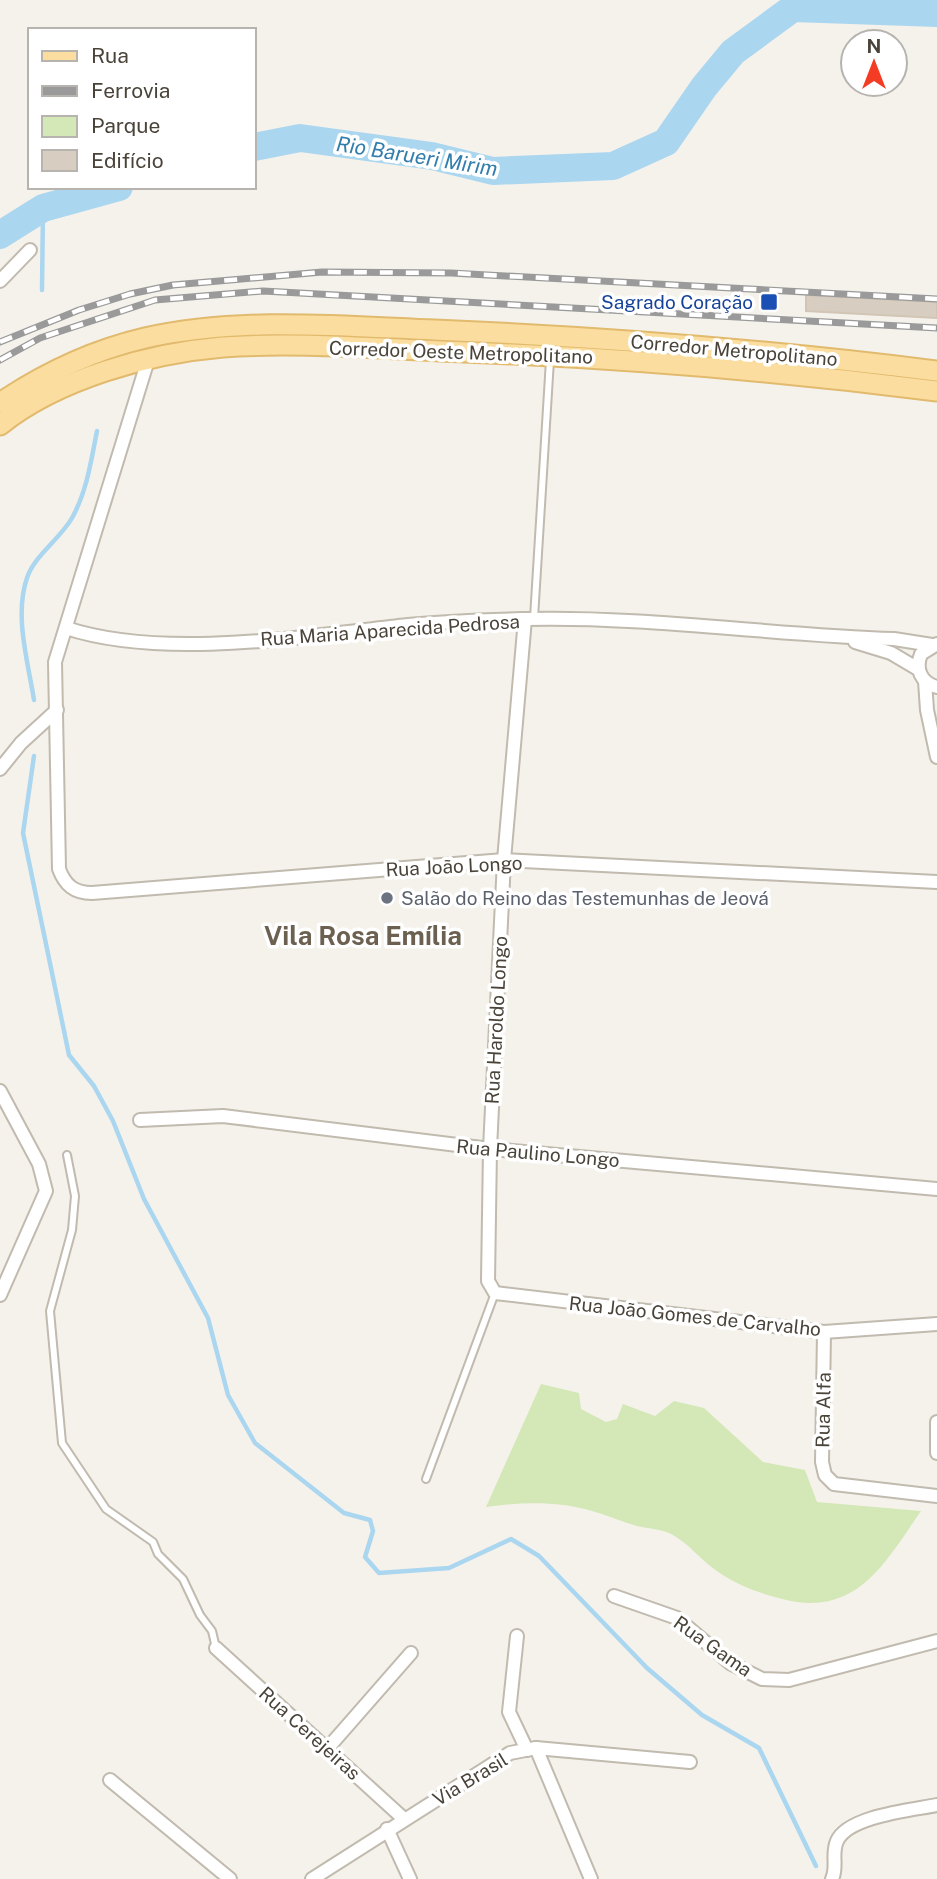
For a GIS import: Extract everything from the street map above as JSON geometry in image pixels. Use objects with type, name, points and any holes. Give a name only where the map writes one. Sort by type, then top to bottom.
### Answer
[{"type":"main road","points":[[148,360],[158,348],[264,324]]},
{"type":"main road","name":"Corredor Metropolitano","points":[[0,403],[62,367],[145,338],[264,324],[574,337],[806,355],[937,371]]},
{"type":"main road","name":"Corredor Oeste Metropolitano","points":[[0,425],[73,382],[148,360],[222,347],[310,346],[550,355],[804,374],[937,391]]},
{"type":"street","points":[[0,281],[30,250]]},
{"type":"street","points":[[0,769],[21,743],[57,710],[55,662],[148,360]]},
{"type":"street","name":"Rua Haroldo Longo","points":[[495,1293],[488,1281],[486,1269],[504,860],[529,619]]},
{"type":"street","name":"Rua Maria Aparecida Pedrosa","points":[[66,628],[92,636],[165,642],[285,640],[411,624],[608,619],[934,644]]},
{"type":"street","name":"Rua Maria Aparecida Pedrosa","points":[[841,637],[891,653],[918,668]]},
{"type":"street","points":[[934,644],[921,654],[918,668],[931,684],[927,710],[937,750]]},
{"type":"street","name":"Rua João Longo","points":[[57,710],[62,877],[75,891],[92,893],[504,860],[937,882]]},
{"type":"street","points":[[0,1091],[39,1164],[46,1191],[0,1294]]},
{"type":"street","name":"Rua Paulino Longo","points":[[140,1119],[223,1116],[490,1149],[937,1189]]},
{"type":"street","name":"Rua João Gomes de Carvalho","points":[[495,1293],[824,1332],[937,1324]]},
{"type":"street","name":"Rua Alfa","points":[[824,1332],[822,1462],[825,1475],[834,1484],[937,1496]]},
{"type":"street","points":[[937,1422],[937,1453]]},
{"type":"street","name":"Rua Gama","points":[[614,1596],[677,1618],[730,1662],[762,1679],[789,1680],[937,1641]]},
{"type":"street","points":[[517,1636],[509,1712],[532,1749],[591,1879]]},
{"type":"street","name":"Rua Cerejeiras","points":[[216,1648],[404,1819]]},
{"type":"street","points":[[327,1749],[411,1653]]},
{"type":"street","name":"Via Brasil","points":[[312,1879],[510,1753],[532,1749],[690,1762]]},
{"type":"street","points":[[110,1780],[230,1879]]},
{"type":"street","points":[[834,1877],[835,1849],[844,1832],[867,1820],[937,1805]]},
{"type":"street","points":[[387,1829],[410,1879]]},
{"type":"lane","points":[[529,619],[550,355]]},
{"type":"lane","points":[[67,1154],[75,1196],[72,1230],[50,1311],[62,1443],[106,1509],[153,1542],[158,1554],[183,1579],[200,1615],[212,1631],[216,1648]]},
{"type":"lane","points":[[426,1479],[495,1293]]},
{"type":"green space","points":[[541,1384],[579,1393],[581,1409],[606,1422],[617,1419],[623,1404],[655,1416],[674,1401],[704,1408],[763,1462],[805,1470],[817,1502],[921,1511],[881,1567],[866,1582],[830,1601],[808,1603],[773,1597],[738,1584],[665,1531],[637,1526],[566,1505],[526,1503],[486,1507]]},
{"type":"building","points":[[806,295],[937,302],[937,318],[806,311]]},
{"type":"waterway","name":"Rio Barueri Mirim","points":[[256,147],[300,138],[432,156],[493,171],[613,166],[666,142],[704,87],[733,52],[793,8],[937,13]]},
{"type":"waterway","name":"Rio Barueri Mirim","points":[[0,235],[43,208],[112,189]]},
{"type":"waterway","points":[[42,290],[43,208]]},
{"type":"waterway","points":[[34,700],[23,639],[23,592],[35,562],[67,526],[77,508],[88,476],[97,431]]},
{"type":"waterway","points":[[34,756],[23,833],[69,1055],[94,1086],[113,1121],[144,1199],[208,1318],[228,1395],[255,1443],[344,1513],[370,1520],[373,1531],[365,1557],[379,1573],[449,1568],[511,1539],[539,1556],[647,1668],[702,1715],[759,1748],[816,1866]]},
{"type":"railway","points":[[0,342],[79,310],[130,294],[173,285],[322,272],[451,273],[937,299]]},
{"type":"railway","points":[[0,360],[40,338],[155,300],[263,291],[937,328]]},
{"type":"place","name":"Sagrado Coração","points":[[769,302]]},
{"type":"place","name":"Salão do Reino das Testemunhas de Jeová","points":[[387,898]]},
{"type":"district","name":"Vila Rosa Emília","points":[[363,935]]}]
